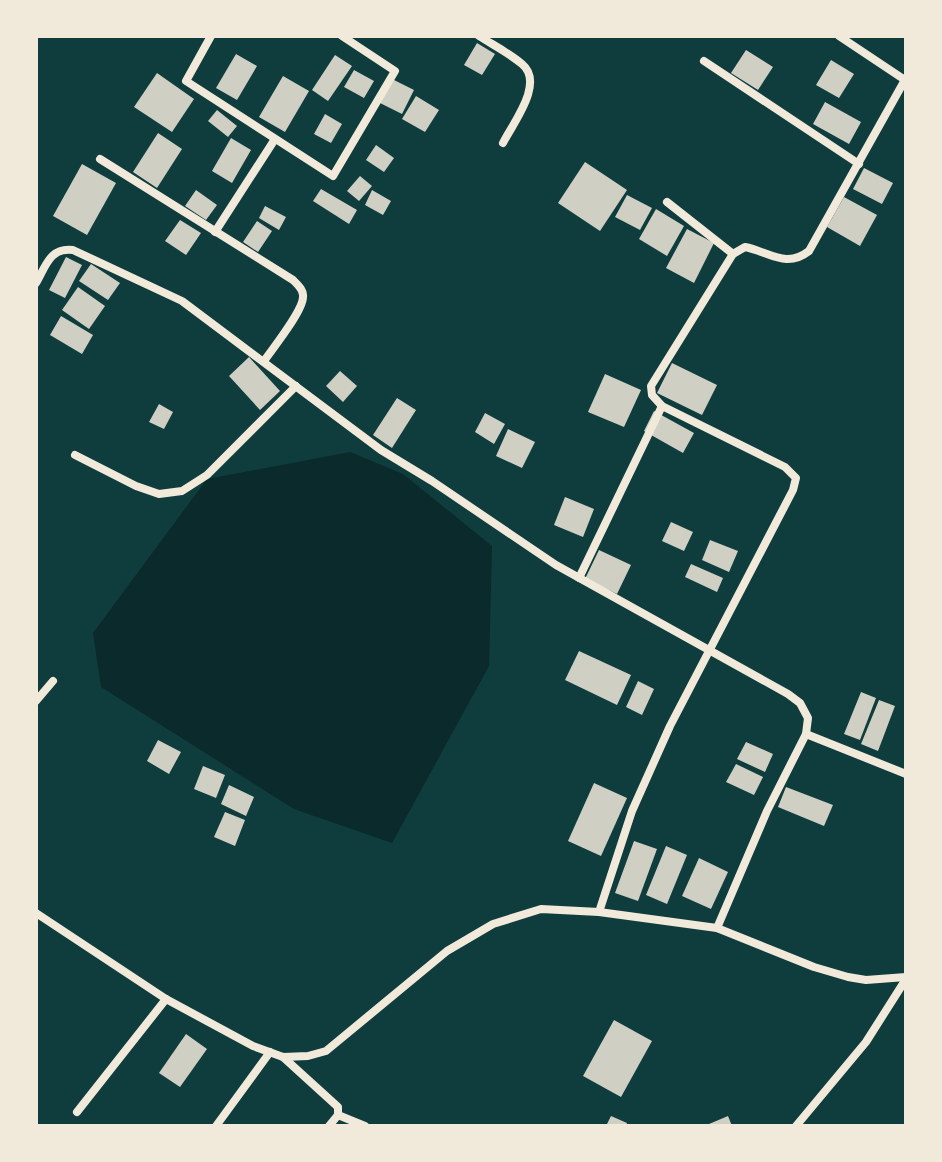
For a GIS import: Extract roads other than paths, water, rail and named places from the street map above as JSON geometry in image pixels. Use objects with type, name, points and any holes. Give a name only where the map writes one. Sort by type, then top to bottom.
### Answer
[{"type":"street","points":[[211,36],[186,81],[333,176],[395,71],[342,36]]},
{"type":"street","points":[[479,36],[524,65],[531,78],[530,92],[503,143]]},
{"type":"street","points":[[599,912],[632,811],[670,726],[793,490],[796,478],[785,467],[662,406],[652,395],[651,386],[733,254],[745,247],[789,261],[809,251],[906,79],[839,36]]},
{"type":"street","points":[[704,61],[859,164]]},
{"type":"street","points":[[215,232],[275,139]]},
{"type":"street","points":[[100,159],[293,280],[301,288],[304,298],[299,310],[264,361]]},
{"type":"street","points":[[667,202],[733,254]]},
{"type":"street","points":[[36,283],[55,252],[73,250],[182,301],[381,450],[473,510],[579,578],[800,703],[808,718],[806,734],[767,811],[717,928]]},
{"type":"street","points":[[75,455],[136,486],[159,494],[182,491],[207,475],[296,386]]},
{"type":"street","points":[[579,578],[662,406]]},
{"type":"street","points":[[36,701],[53,681]]},
{"type":"street","points":[[806,734],[906,774]]},
{"type":"street","points":[[283,1057],[308,1056],[326,1051],[447,951],[493,924],[541,909],[599,912],[717,928],[814,967],[848,977],[866,980],[906,978]]},
{"type":"street","points":[[36,913],[166,999],[253,1046],[283,1057],[338,1107],[338,1115],[329,1126]]},
{"type":"street","points":[[796,1126],[866,1042],[906,978]]},
{"type":"street","points":[[77,1112],[166,999]]},
{"type":"street","points":[[216,1126],[270,1052]]},
{"type":"street","points":[[338,1115],[365,1126]]},
{"type":"water","points":[[350,452],[403,474],[492,546],[489,666],[392,843],[294,809],[101,687],[93,633],[207,479]]}]
